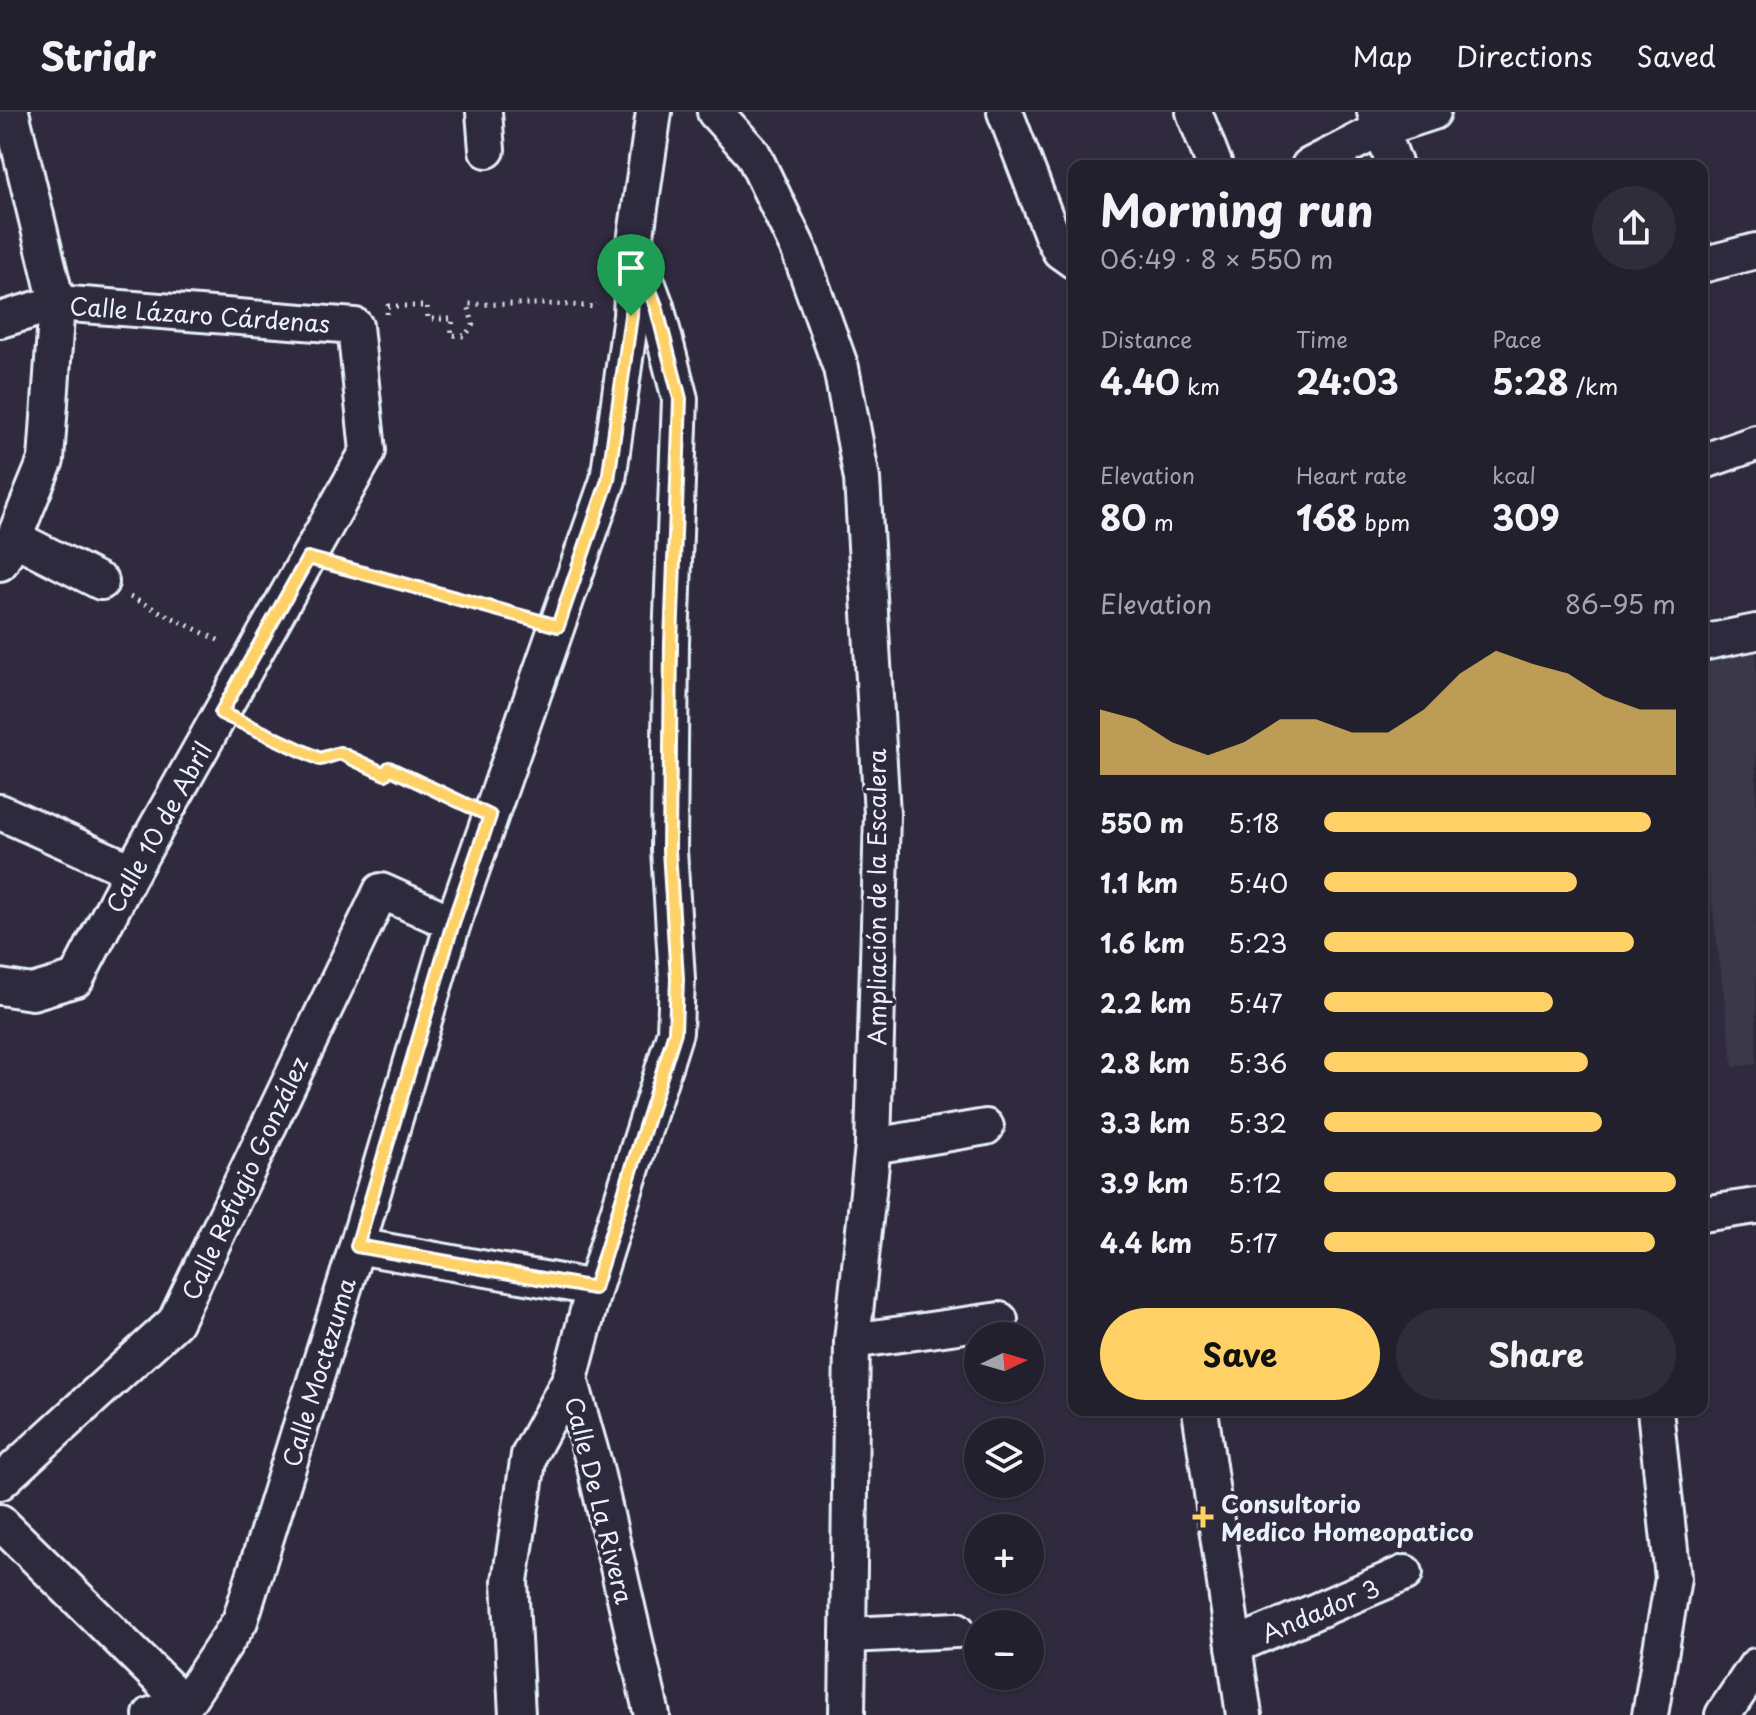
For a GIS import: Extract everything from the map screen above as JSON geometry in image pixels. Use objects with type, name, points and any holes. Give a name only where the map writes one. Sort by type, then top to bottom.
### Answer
[{"type":"street","points":[[11,112],[57,303],[46,460],[7,550],[101,582]]},
{"type":"street","points":[[484,112],[487,150]]},
{"type":"street","name":"Calle Moctezuma","points":[[185,1704],[240,1621],[357,1246],[453,923],[608,480],[631,316],[634,249],[654,112]]},
{"type":"street","name":"Ampliación de la Escalera","points":[[715,112],[753,154],[799,250],[841,368],[862,479],[882,814],[873,1146],[852,1341],[847,1715]]},
{"type":"street","points":[[1005,112],[1052,235],[1060,251],[1068,258]]},
{"type":"street","points":[[1194,112],[1213,160]]},
{"type":"street","points":[[1318,160],[1378,120],[1433,112]]},
{"type":"street","points":[[1378,120],[1393,160]]},
{"type":"street","name":"Calle De La Rivera","points":[[634,249],[656,306],[680,399],[671,643],[669,850],[677,979],[675,1032],[594,1288],[570,1379],[595,1467],[652,1715]]},
{"type":"street","points":[[1708,263],[1756,251]]},
{"type":"street","name":"Calle Lázaro Cárdenas","points":[[0,320],[57,303],[355,326]]},
{"type":"street","name":"Calle 10 de Abril","points":[[0,987],[32,992],[76,979],[132,871],[368,451],[355,326]]},
{"type":"street","points":[[1708,460],[1756,443]]},
{"type":"street","points":[[1708,642],[1756,632]]},
{"type":"street","points":[[0,812],[132,871]]},
{"type":"street","name":"Calle Refugio González","points":[[0,1482],[175,1322],[381,891],[453,923]]},
{"type":"street","points":[[873,1146],[986,1127]]},
{"type":"street","points":[[1708,1213],[1756,1206]]},
{"type":"street","points":[[357,1246],[594,1288]]},
{"type":"street","points":[[852,1341],[1000,1320]]},
{"type":"street","points":[[517,1715],[510,1581],[529,1455],[570,1379]]},
{"type":"street","points":[[1201,1416],[1244,1715]]},
{"type":"street","points":[[1650,1715],[1673,1578],[1656,1416]]},
{"type":"street","points":[[0,1522],[185,1704],[151,1715]]},
{"type":"street","name":"Andador 3","points":[[1234,1646],[1405,1573]]},
{"type":"street","points":[[848,1635],[957,1630]]},
{"type":"street","points":[[1723,1715],[1756,1666]]},
{"type":"path","points":[[359,361],[387,327],[388,306],[427,306],[428,319],[453,319],[451,335],[465,336],[473,325],[468,304],[526,306],[560,303],[594,307],[600,297]]},
{"type":"path","points":[[308,558],[558,626]]},
{"type":"path","points":[[101,582],[225,644]]},
{"type":"path","points":[[221,713],[320,759],[340,753],[385,774],[389,768],[490,816]]},
{"type":"shaded area","points":[[1756,651],[1756,1064],[1733,1067],[1708,873],[1708,657]]},
{"type":"place","name":"Consultorio Medico Homeopatico","points":[[1203,1517]]},
{"type":"route","points":[[634,249],[656,306],[680,399],[671,643],[669,850],[677,979],[675,1032],[594,1288],[357,1246],[453,923],[490,816],[389,768],[385,774],[340,753],[320,759],[221,713],[308,558],[558,626],[608,480],[631,316],[634,249]]}]
